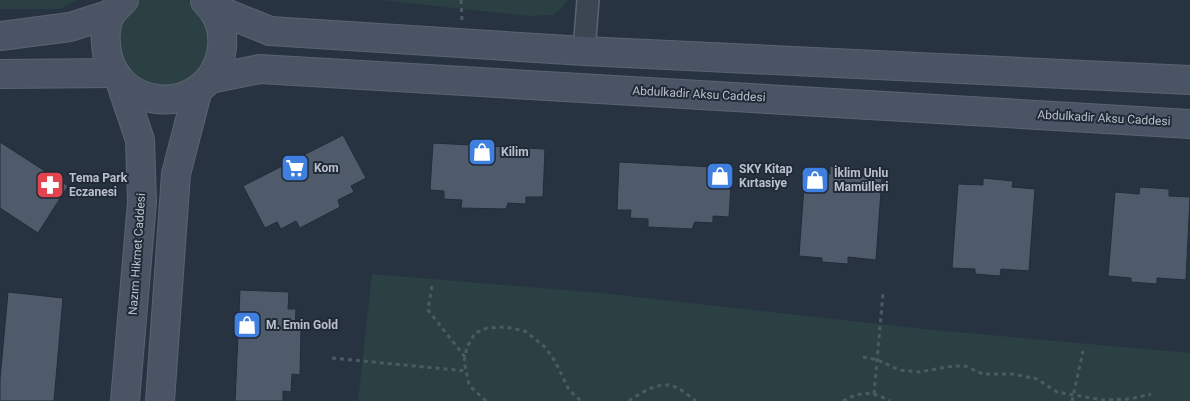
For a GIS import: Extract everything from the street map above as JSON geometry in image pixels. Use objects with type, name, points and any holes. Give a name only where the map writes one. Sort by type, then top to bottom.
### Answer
[{"type":"main road","points":[[209,4],[270,31],[584,52],[1190,80]]},
{"type":"main road","points":[[160,401],[176,174],[204,84],[219,62],[223,44],[221,26],[209,4]]},
{"type":"main road","points":[[0,36],[70,27],[118,7]]},
{"type":"main road","name":"Nazım Hikmet Caddesi","points":[[118,7],[105,34],[106,54],[117,77],[140,140],[142,202],[125,401]]},
{"type":"main road","name":"Abdulkadir Aksu Caddesi","points":[[117,77],[133,92],[149,98],[166,100],[183,97],[204,84],[260,69],[1190,124]]},
{"type":"main road","points":[[0,74],[117,77]]},
{"type":"street","points":[[584,52],[588,0]]},
{"type":"path","points":[[432,286],[428,310],[465,357]]},
{"type":"path","points":[[874,394],[883,293]]},
{"type":"path","points":[[486,401],[469,385],[465,357],[467,347],[475,333],[487,328],[505,326],[525,331],[545,347],[555,361],[569,390],[581,401]]},
{"type":"path","points":[[1072,401],[1083,351]]},
{"type":"path","points":[[863,357],[878,360],[899,370],[919,372],[953,366],[965,366],[983,374],[1013,374],[1037,379],[1057,392],[1103,400],[1130,399],[1151,394]]},
{"type":"path","points":[[332,358],[466,371]]},
{"type":"path","points":[[629,401],[642,392],[671,385],[696,401]]},
{"type":"path","points":[[843,401],[854,395],[867,393],[880,395],[890,401]]},
{"type":"green space","points":[[0,0],[76,0],[60,9],[0,9]]},
{"type":"green space","points":[[140,0],[188,0],[199,9],[208,26],[210,44],[202,67],[186,80],[177,84],[157,86],[137,78],[123,64],[120,56],[120,23],[129,8]]},
{"type":"green space","points":[[381,0],[567,0],[567,2],[554,15],[528,16]]},
{"type":"green space","points":[[372,274],[601,293],[933,330],[1190,353],[1190,401],[358,401]]},
{"type":"building","points":[[343,135],[366,178],[351,186],[354,192],[338,200],[340,207],[300,228],[296,221],[281,229],[277,222],[265,228],[243,186]]},
{"type":"building","points":[[0,142],[68,186],[38,233],[0,208]]},
{"type":"building","points":[[433,143],[545,149],[543,197],[526,197],[526,204],[508,203],[506,209],[461,208],[462,200],[444,199],[444,191],[430,190]]},
{"type":"building","points":[[619,162],[732,168],[729,217],[713,216],[713,223],[695,222],[692,229],[648,227],[648,219],[630,218],[631,210],[617,210]]},
{"type":"building","points":[[830,166],[860,169],[860,176],[882,177],[876,260],[848,257],[848,264],[822,262],[822,258],[799,256],[805,172],[830,174]]},
{"type":"building","points":[[983,178],[1013,181],[1012,187],[1035,189],[1029,271],[1001,269],[1000,276],[975,274],[975,269],[952,268],[958,184],[983,185]]},
{"type":"building","points":[[1140,187],[1169,189],[1169,196],[1190,197],[1186,280],[1157,278],[1157,284],[1131,282],[1131,278],[1108,276],[1115,192],[1139,194]]},
{"type":"building","points":[[240,290],[289,292],[288,309],[296,309],[295,328],[301,330],[300,375],[292,374],[291,392],[283,391],[283,401],[235,401]]},
{"type":"building","points":[[8,292],[63,298],[54,401],[0,401],[0,379]]},
{"type":"place","name":"Kilim","points":[[482,152]]},
{"type":"place","name":"Kom","points":[[295,168]]},
{"type":"place","name":"SKY Kitap Kırtasiye","points":[[720,176]]},
{"type":"place","name":"İklim Unlu Mamülleri","points":[[815,180]]},
{"type":"place","name":"Tema Park Eczanesi","points":[[50,185]]},
{"type":"place","name":"M. Emin Gold","points":[[247,325]]}]
